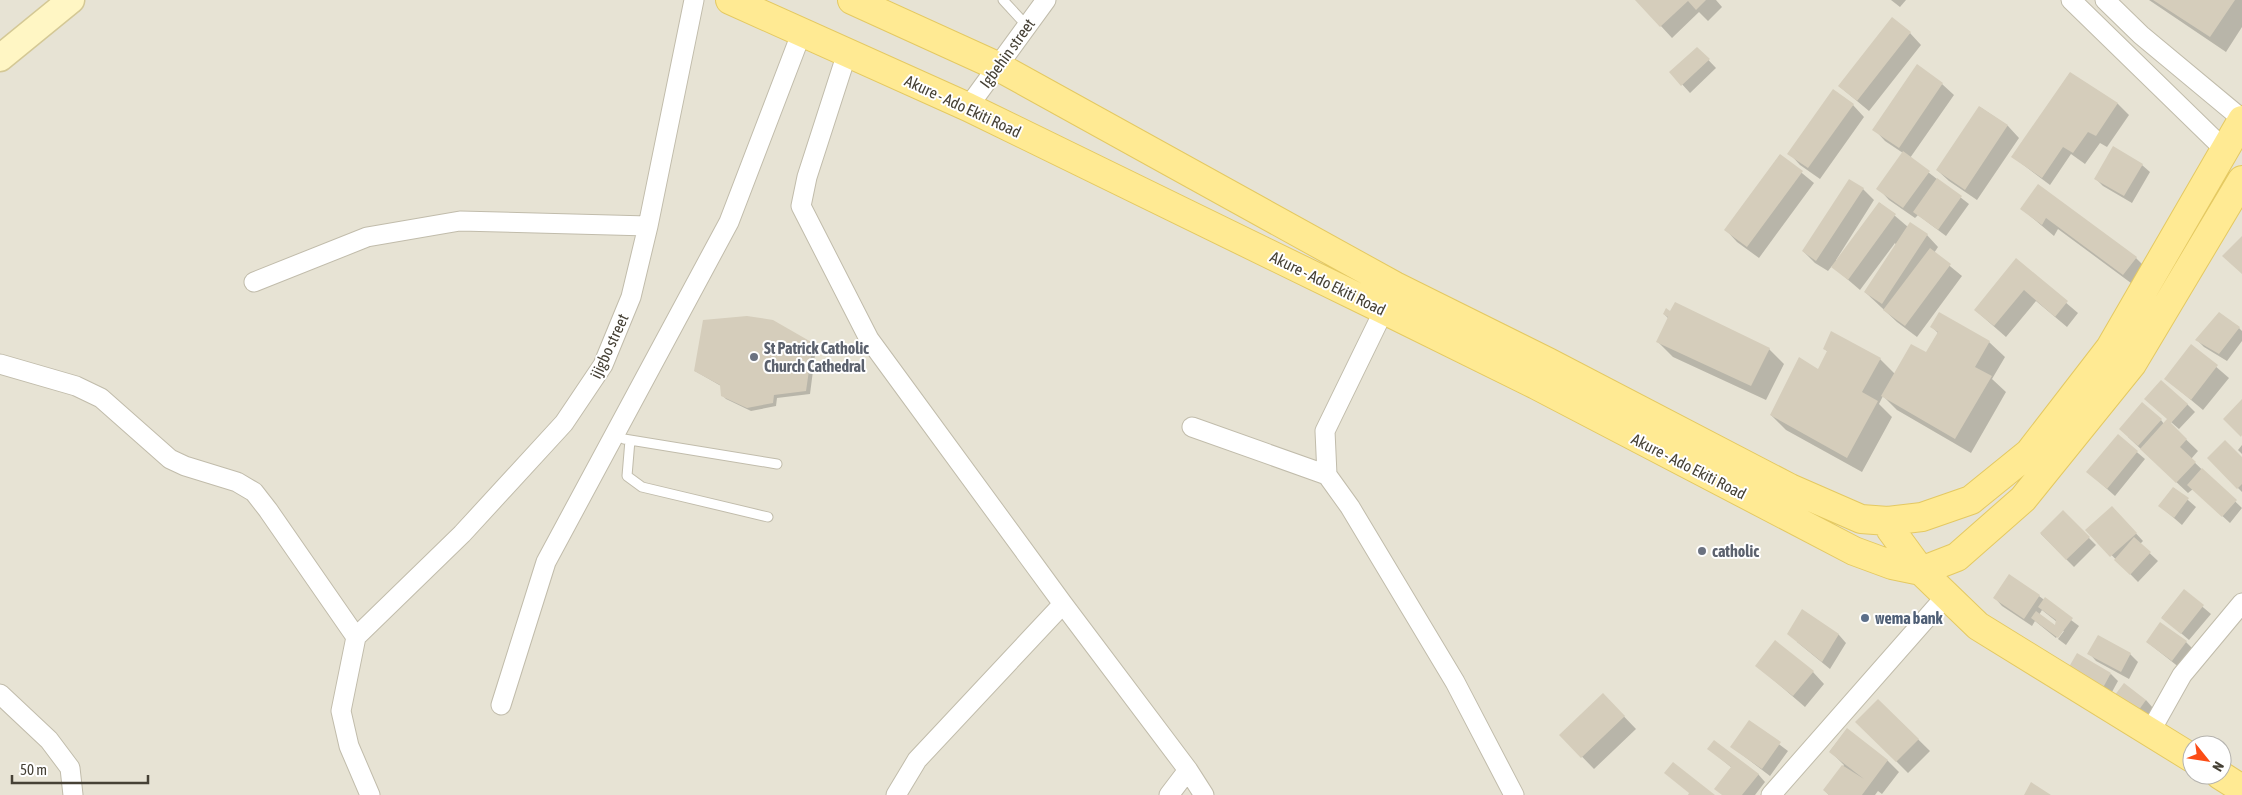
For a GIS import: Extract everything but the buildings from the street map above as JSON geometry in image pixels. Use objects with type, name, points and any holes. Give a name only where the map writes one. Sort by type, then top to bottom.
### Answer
[{"type":"main road","points":[[0,58],[71,0]]},
{"type":"main road","name":"Akure - Ado Ekiti Road","points":[[730,0],[968,107],[1384,310],[1536,385],[1854,551],[1892,565],[1921,571]]},
{"type":"main road","name":"Akure - Ado Ekiti Road","points":[[852,0],[997,66],[1395,286],[1548,362],[1700,443],[1827,506],[1861,519],[1888,521],[1922,517],[1971,500],[2028,453],[2110,348],[2242,120]]},
{"type":"main road","points":[[1921,571],[1957,557],[2023,499],[2132,364],[2242,180]]},
{"type":"main road","points":[[1888,521],[1891,530],[1921,571],[1978,626],[2182,752]]},
{"type":"street","name":"ijigbo street","points":[[356,637],[462,534],[564,423],[603,365],[631,297],[648,226],[694,0]]},
{"type":"street","name":"Igbehin street","points":[[968,107],[1046,0]]},
{"type":"street","points":[[2071,0],[2225,150]]},
{"type":"street","points":[[2105,0],[2141,36],[2242,120]]},
{"type":"street","points":[[501,705],[546,562],[621,438],[729,222],[802,34]]},
{"type":"street","points":[[847,53],[807,178],[801,206],[869,339],[1062,604],[1188,770],[1204,795]]},
{"type":"street","points":[[254,282],[367,237],[460,221],[648,226]]},
{"type":"street","points":[[1384,310],[1325,431],[1327,475],[1350,507],[1455,682],[1514,795]]},
{"type":"street","points":[[0,364],[76,386],[101,398],[170,459],[185,466],[237,482],[254,492],[356,637],[341,711],[349,746],[370,795]]},
{"type":"street","points":[[1192,427],[1327,475]]},
{"type":"street","points":[[1771,795],[1946,596]]},
{"type":"street","points":[[2150,732],[2182,675],[2242,603]]},
{"type":"street","points":[[896,795],[917,760],[1062,604]]},
{"type":"street","points":[[0,694],[49,740],[70,768],[73,795]]},
{"type":"street","points":[[1169,795],[1188,770]]},
{"type":"lane","points":[[1003,0],[1027,26]]},
{"type":"lane","points":[[768,517],[642,487],[627,476],[621,438],[777,464]]},
{"type":"shaded area","points":[[0,0],[2242,0],[2242,795],[0,795]]},
{"type":"place","name":"St Patrick Catholic Church Cathedral","points":[[754,357]]},
{"type":"place","name":"catholic","points":[[1702,551]]},
{"type":"place","name":"wema bank","points":[[1865,618]]}]
